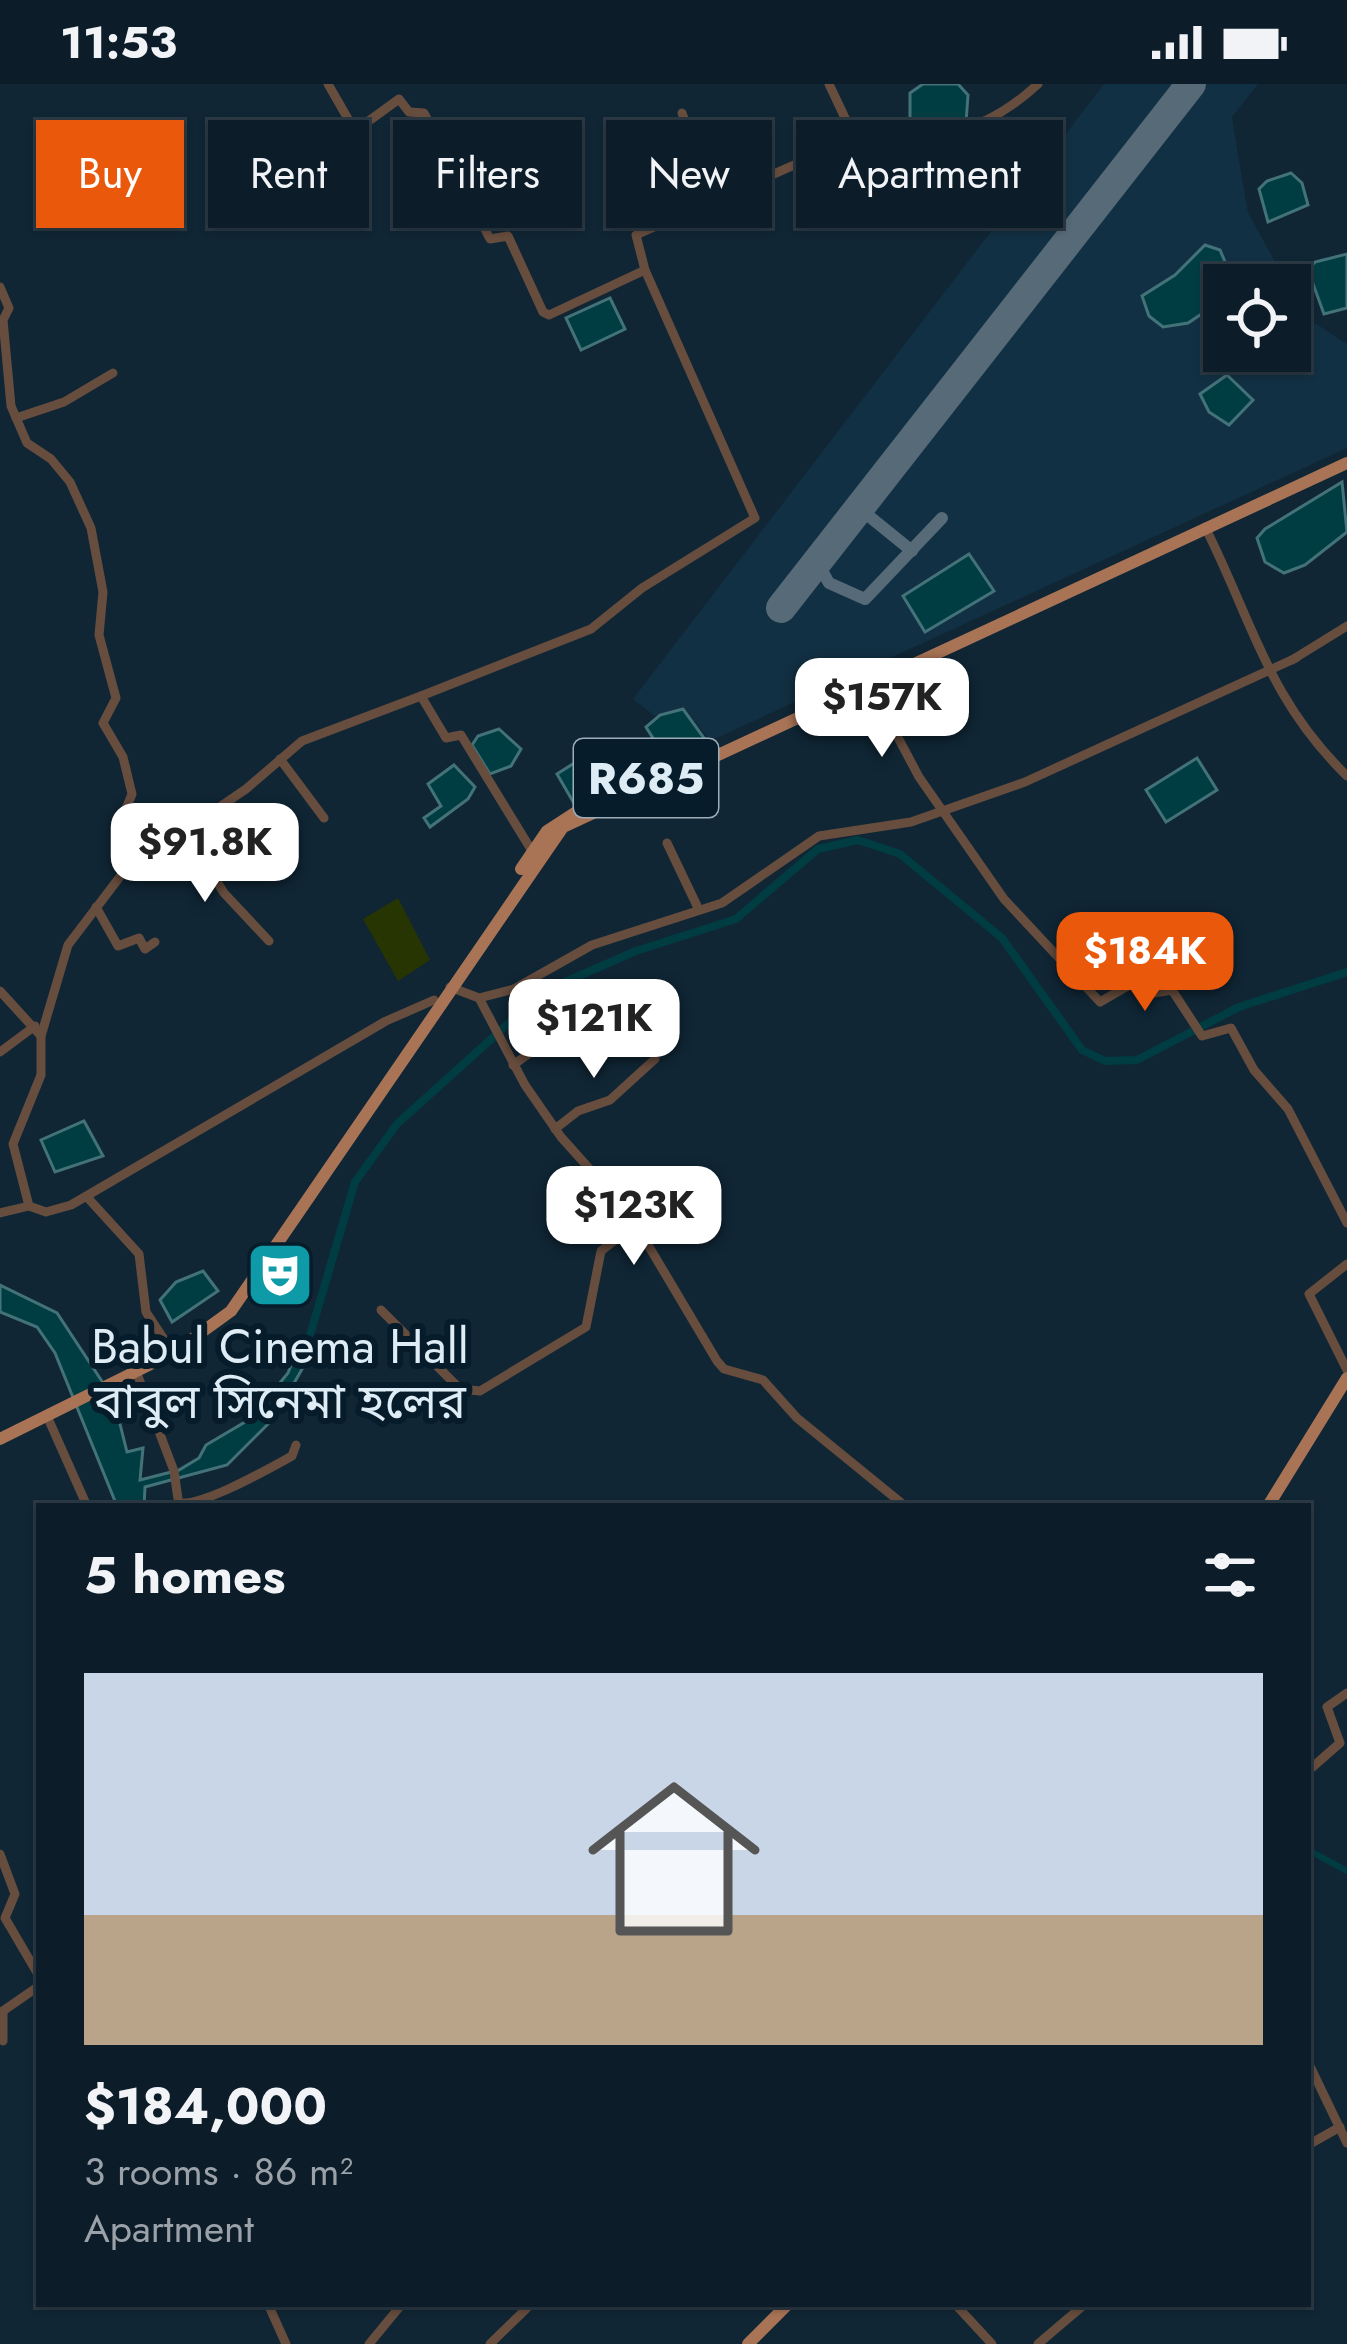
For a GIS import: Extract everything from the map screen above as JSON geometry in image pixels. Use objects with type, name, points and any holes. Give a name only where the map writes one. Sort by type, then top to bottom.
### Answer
[{"type":"main road","name":"R685","points":[[0,1439],[136,1371],[231,1311],[450,987],[532,851],[569,813],[1347,459]]},
{"type":"main road","name":"R685","points":[[410,1041],[503,902],[554,837],[574,820],[1347,459]]},
{"type":"main road","points":[[1270,1503],[1347,1374]]},
{"type":"main road","points":[[748,2344],[785,2307]]},
{"type":"street","points":[[328,84],[355,131],[399,98],[409,112],[424,113],[490,238],[508,236],[543,312],[549,315],[645,270]]},
{"type":"street","points":[[829,84],[846,120]]},
{"type":"street","points":[[980,120],[1019,102],[1038,84]]},
{"type":"street","points":[[682,113],[685,120]]},
{"type":"street","points":[[28,1206],[13,1144],[41,1075],[38,1031],[68,945],[122,874],[247,789],[309,736],[591,629],[642,587],[755,518],[645,270],[635,235],[650,228]]},
{"type":"street","points":[[0,287],[8,308],[4,333],[9,398],[16,418],[27,443],[51,459],[70,482],[91,528],[103,592],[99,635],[116,698],[103,723],[123,758],[132,794],[122,817],[122,874]]},
{"type":"street","points":[[16,418],[64,402],[113,373]]},
{"type":"street","points":[[1205,527],[1268,675],[1306,736],[1347,776]]},
{"type":"street","points":[[450,987],[479,998],[514,988],[592,945],[743,892],[819,836],[910,822],[1025,782],[1268,675],[1347,626]]},
{"type":"street","points":[[858,685],[1026,927],[1100,1002],[1130,984],[1154,993],[1172,990],[1202,1036],[1231,1028],[1254,1070],[1288,1109],[1347,1222]]},
{"type":"street","points":[[421,696],[446,738],[461,735],[532,851]]},
{"type":"street","points":[[280,759],[324,818]]},
{"type":"street","points":[[174,835],[199,865],[204,861],[224,893],[269,941]]},
{"type":"street","points":[[668,843],[699,910]]},
{"type":"street","points":[[96,907],[118,946],[139,938],[146,949],[155,942]]},
{"type":"street","points":[[1,987],[38,1031]]},
{"type":"street","points":[[479,998],[512,1065],[555,1129],[608,1183],[724,1369],[763,1380],[797,1418],[901,1503]]},
{"type":"street","points":[[0,1213],[28,1206],[46,1212],[87,1197],[386,1021],[434,1000]]},
{"type":"street","points":[[512,1065],[602,1000]]},
{"type":"street","points":[[0,1052],[38,1031]]},
{"type":"street","points":[[555,1129],[578,1111],[610,1100],[655,1059]]},
{"type":"street","points":[[87,1197],[140,1254],[146,1312],[167,1353]]},
{"type":"street","points":[[381,1310],[460,1389],[480,1391],[586,1327],[601,1251],[636,1224]]},
{"type":"street","points":[[1347,1264],[1309,1294],[1347,1374]]},
{"type":"street","points":[[136,1371],[175,1474],[179,1503]]},
{"type":"street","points":[[47,1416],[87,1503]]},
{"type":"street","points":[[194,1503],[292,1456],[296,1445]]},
{"type":"street","points":[[1311,1768],[1340,1743],[1327,1707],[1347,1693]]},
{"type":"street","points":[[0,1854],[15,1894],[4,1918],[36,1971]]},
{"type":"street","points":[[3,2041],[1,2012],[36,1988]]},
{"type":"street","points":[[1311,2068],[1347,2143]]},
{"type":"street","points":[[1311,2144],[1340,2127]]},
{"type":"street","points":[[269,2307],[286,2344]]},
{"type":"street","points":[[369,2344],[400,2307]]},
{"type":"street","points":[[490,2344],[527,2307]]},
{"type":"street","points":[[958,2307],[992,2344]]},
{"type":"street","points":[[1038,2344],[1081,2307]]},
{"type":"shaded area","points":[[923,84],[958,84],[968,95],[966,120],[910,119],[910,93]]},
{"type":"shaded area","points":[[1104,84],[1258,84],[1232,117],[1248,213],[1276,264],[1203,264],[1203,372],[1311,372],[1311,321],[1347,344],[1347,448],[710,741],[684,707],[655,716],[633,699],[994,228],[1063,228],[1063,138]]},
{"type":"shaded area","points":[[1291,173],[1302,183],[1308,205],[1268,222],[1259,189]]},
{"type":"shaded area","points":[[1205,245],[1220,250],[1226,264],[1203,264],[1203,313],[1188,323],[1163,327],[1149,316],[1142,296],[1175,275]]},
{"type":"shaded area","points":[[1347,254],[1347,308],[1324,314],[1311,278],[1315,262]]},
{"type":"shaded area","points":[[610,298],[625,329],[581,350],[566,318]]},
{"type":"shaded area","points":[[1227,375],[1253,400],[1229,425],[1209,412],[1200,394]]},
{"type":"shaded area","points":[[1342,482],[1347,532],[1305,565],[1284,573],[1265,562],[1257,538],[1265,529]]},
{"type":"shaded area","points":[[969,554],[994,591],[925,632],[903,596]]},
{"type":"shaded area","points":[[683,709],[704,738],[668,762],[646,727],[660,715]]},
{"type":"shaded area","points":[[499,729],[521,749],[511,766],[490,774],[472,745],[478,736]]},
{"type":"shaded area","points":[[613,747],[628,760],[635,777],[575,805],[557,774],[598,748]]},
{"type":"shaded area","points":[[1197,758],[1217,790],[1166,822],[1146,790]]},
{"type":"shaded area","points":[[454,765],[475,787],[468,799],[430,827],[424,818],[441,806],[428,784]]},
{"type":"shaded area","points":[[84,1121],[103,1156],[55,1172],[41,1140]]},
{"type":"shaded area","points":[[203,1271],[218,1291],[172,1322],[160,1300],[176,1282]]},
{"type":"shaded area","points":[[0,1285],[57,1313],[109,1392],[121,1394],[115,1404],[127,1452],[143,1448],[140,1480],[179,1470],[199,1458],[206,1445],[250,1419],[288,1373],[299,1345],[309,1357],[274,1418],[227,1465],[145,1487],[144,1503],[116,1503],[55,1353],[37,1327],[0,1312]]},
{"type":"green space","points":[[398,898],[430,960],[398,981],[363,919]]},
{"type":"waterway","points":[[303,1359],[355,1182],[397,1124],[510,1022],[565,982],[636,951],[736,919],[818,849],[858,840],[900,854],[1002,938],[1082,1050],[1105,1061],[1137,1060],[1239,1007],[1347,972]]},
{"type":"waterway","points":[[1311,1852],[1347,1871]]},
{"type":"taxiway","points":[[859,508],[912,551]]},
{"type":"taxiway","points":[[817,562],[829,583],[865,599],[942,518]]},
{"type":"runway","points":[[781,608],[1191,84]]},
{"type":"place","name":"Babul Cinema Hall বাবুল সিনেমা হলের","points":[[280,1275]]}]
